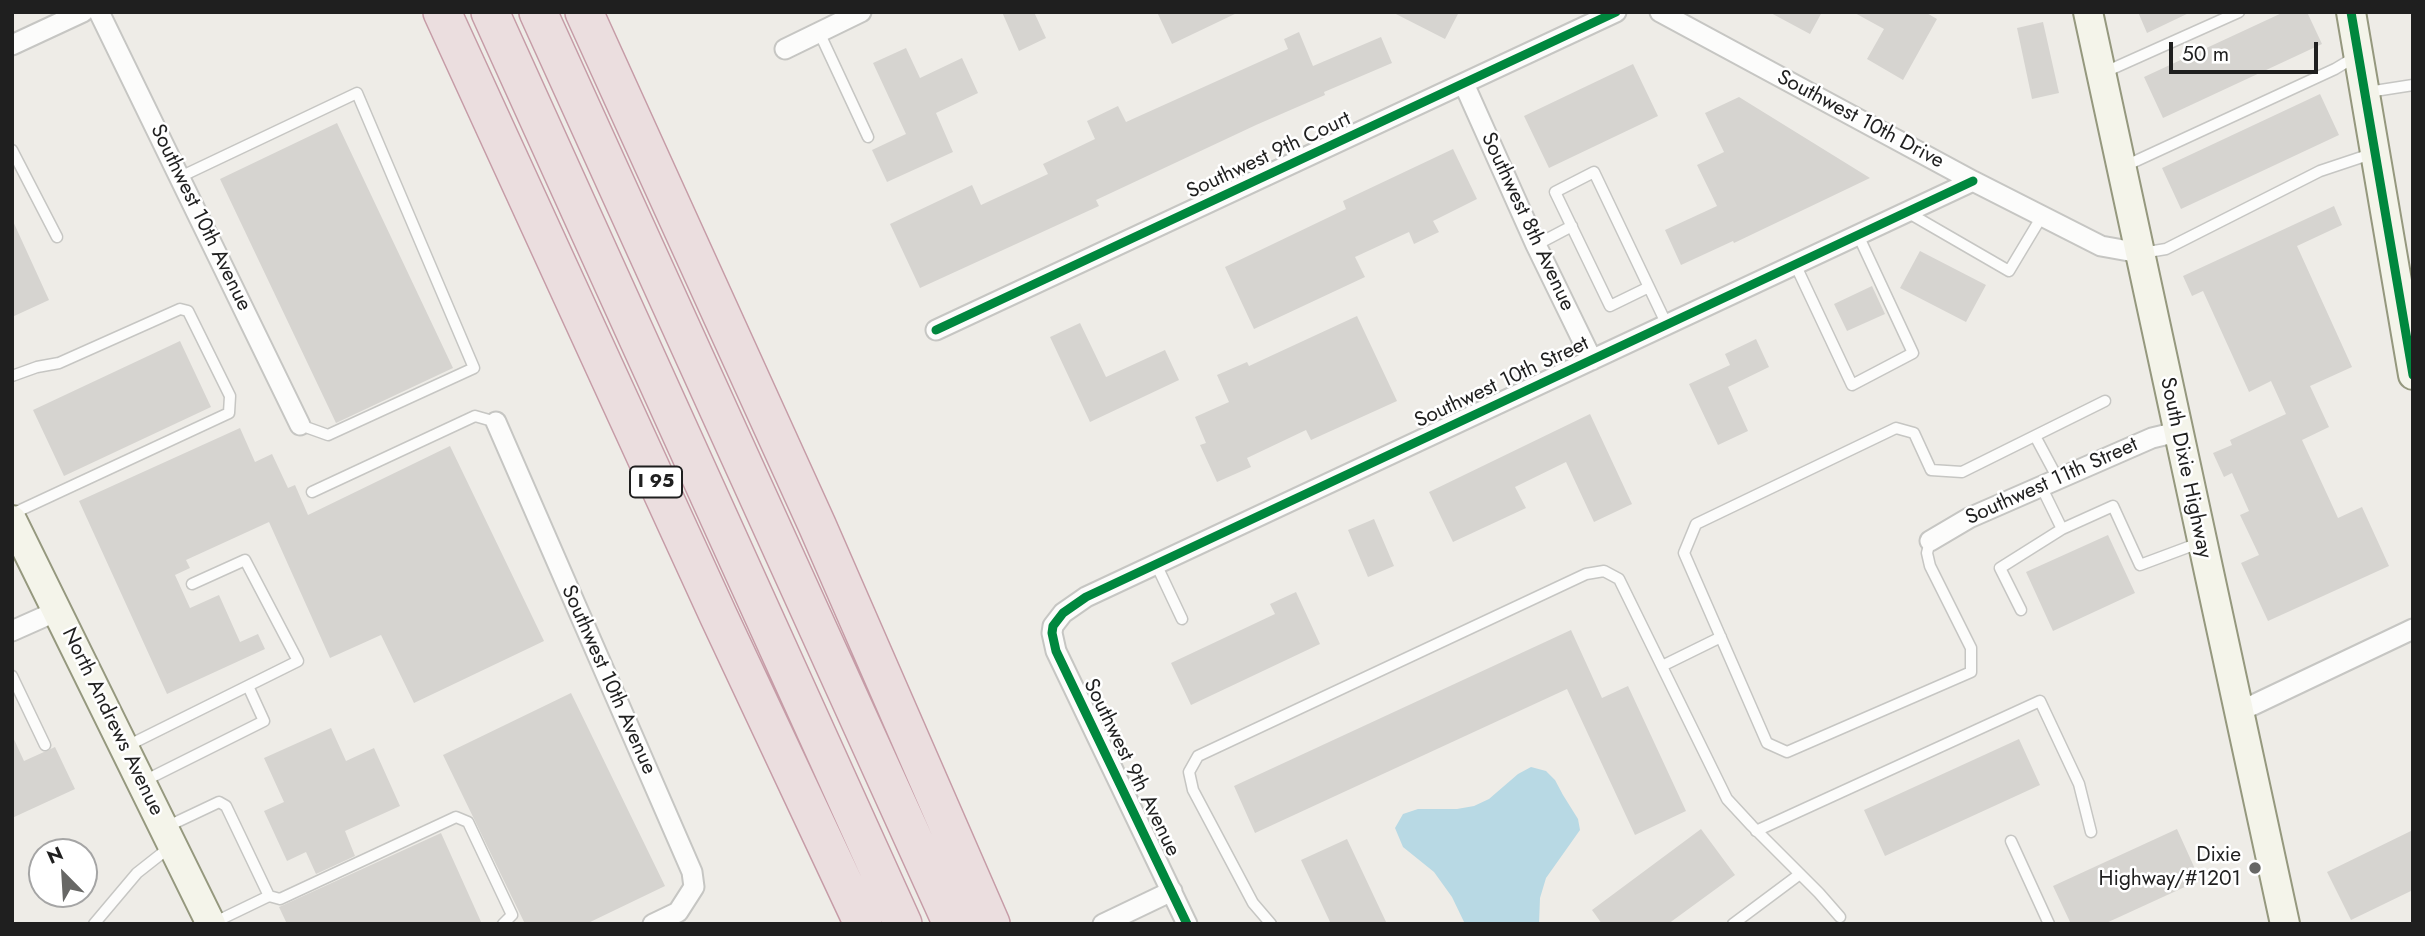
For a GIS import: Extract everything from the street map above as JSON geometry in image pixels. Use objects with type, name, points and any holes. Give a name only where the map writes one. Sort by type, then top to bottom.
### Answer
[{"type":"highway","name":"I 95","points":[[442,12],[685,544],[863,924]]},
{"type":"highway","points":[[489,12],[903,924]]},
{"type":"highway","points":[[538,12],[952,924]]},
{"type":"highway","points":[[584,12],[817,525],[991,924]]},
{"type":"main road","name":"South Dixie Highway","points":[[2088,12],[2285,924]]},
{"type":"main road","points":[[2351,12],[2413,376]]},
{"type":"main road","name":"North Andrews Avenue","points":[[12,520],[211,924]]},
{"type":"street","points":[[12,45],[83,12]]},
{"type":"street","name":"Southwest 10th Avenue","points":[[99,12],[300,425]]},
{"type":"street","points":[[785,48],[861,12]]},
{"type":"street","name":"Southwest 9th Court","points":[[936,330],[1616,12]]},
{"type":"street","name":"Southwest 10th Drive","points":[[1660,12],[1973,181],[2101,246],[2140,253]]},
{"type":"street","name":"Southwest 8th Avenue","points":[[1464,84],[1536,245],[1592,360]]},
{"type":"street","name":"Southwest 10th Street","points":[[1053,626],[1063,613],[1077,602],[1973,181]]},
{"type":"street","name":"Southwest 10th Avenue","points":[[496,422],[692,872],[694,887],[678,912],[653,924]]},
{"type":"street","name":"Southwest 11th Street","points":[[1930,541],[1969,518],[2152,438],[2177,432]]},
{"type":"street","points":[[12,631],[57,611]]},
{"type":"street","name":"Southwest 9th Avenue","points":[[1053,626],[1053,641],[1059,660],[1187,924]]},
{"type":"street","points":[[2237,710],[2251,706],[2413,629]]},
{"type":"street","points":[[1103,924],[1172,891]]},
{"type":"lane","points":[[2101,74],[2239,12]]},
{"type":"lane","points":[[819,32],[868,137]]},
{"type":"lane","points":[[2122,168],[2358,56]]},
{"type":"lane","points":[[2364,93],[2413,85]]},
{"type":"lane","points":[[180,177],[357,93],[474,368],[328,435],[300,425]]},
{"type":"lane","points":[[12,150],[57,237]]},
{"type":"lane","points":[[2140,253],[2166,249],[2320,171],[2375,153]]},
{"type":"lane","points":[[1649,288],[1610,306],[1555,192],[1594,172],[1667,325]]},
{"type":"lane","points":[[1907,212],[2009,271],[2042,216]]},
{"type":"lane","points":[[1536,245],[1572,226]]},
{"type":"lane","points":[[1795,264],[1852,385],[1913,353],[1858,235]]},
{"type":"lane","points":[[12,376],[59,363],[180,309],[188,311],[230,396],[229,413],[12,514]]},
{"type":"lane","points":[[1930,541],[1927,553],[1930,566],[1971,648],[1971,672],[1787,752],[1767,743],[1684,554],[1696,524],[1896,428],[1914,433],[1931,470],[1962,472],[2105,401]]},
{"type":"lane","points":[[313,492],[475,416],[496,422]]},
{"type":"lane","points":[[2035,436],[2062,529]]},
{"type":"lane","points":[[2021,610],[2000,568],[2062,529],[2113,506],[2140,565],[2178,549],[2201,543]]},
{"type":"lane","points":[[124,747],[298,661],[245,560],[192,584]]},
{"type":"lane","points":[[1156,564],[1182,619]]},
{"type":"lane","points":[[1271,924],[1253,903],[1193,790],[1189,772],[1198,756],[1586,574],[1604,571],[1619,579],[1727,799],[1840,917]]},
{"type":"lane","points":[[1662,666],[1721,637]]},
{"type":"lane","points":[[12,676],[45,745]]},
{"type":"lane","points":[[141,782],[264,721],[248,686]]},
{"type":"lane","points":[[1756,831],[2040,701],[2079,784],[2091,832]]},
{"type":"lane","points":[[94,924],[168,837],[219,802],[226,806],[269,896]]},
{"type":"lane","points":[[211,924],[269,896],[280,899],[456,817],[467,822],[512,915],[503,924]]},
{"type":"lane","points":[[2011,841],[2049,924]]},
{"type":"lane","points":[[1733,924],[1800,874]]},
{"type":"water","points":[[1531,767],[1546,771],[1555,780],[1578,819],[1580,830],[1546,878],[1540,898],[1539,924],[1465,924],[1452,897],[1434,872],[1403,847],[1395,828],[1403,814],[1418,809],[1474,806],[1489,799],[1518,774]]},
{"type":"building","points":[[1002,12],[1034,12],[1046,38],[1019,51]]},
{"type":"building","points":[[1157,12],[1239,12],[1172,44]]},
{"type":"building","points":[[1392,12],[1459,12],[1445,39]]},
{"type":"building","points":[[1769,12],[1822,12],[1810,34]]},
{"type":"building","points":[[1853,12],[1925,12],[1937,19],[1903,80],[1867,59],[1884,29]]},
{"type":"building","points":[[2138,12],[2191,12],[2147,33]]},
{"type":"building","points":[[2284,12],[2307,12],[2322,44],[2163,118],[2144,77]]},
{"type":"building","points":[[2043,22],[2059,93],[2032,99],[2017,28]]},
{"type":"building","points":[[1299,32],[1313,66],[1381,37],[1392,63],[1324,92],[1325,95],[1096,200],[1099,206],[920,288],[890,224],[972,185],[981,205],[1048,174],[1043,164],[1095,139],[1087,121],[1118,106],[1126,122],[1288,49],[1284,39]]},
{"type":"building","points":[[906,48],[920,78],[962,58],[978,93],[936,113],[953,152],[887,182],[872,150],[906,134],[873,63]]},
{"type":"building","points":[[1633,64],[1658,116],[1549,168],[1524,116]]},
{"type":"building","points":[[2320,94],[2339,135],[2181,209],[2162,168]]},
{"type":"building","points":[[1739,97],[1870,178],[1734,243],[1733,241],[1681,265],[1665,230],[1717,206],[1697,165],[1724,152],[1705,113]]},
{"type":"building","points":[[337,123],[453,368],[336,423],[220,179]]},
{"type":"building","points":[[1453,149],[1477,199],[1433,221],[1439,232],[1414,244],[1409,232],[1355,257],[1365,277],[1254,329],[1225,267],[1346,209],[1343,201]]},
{"type":"building","points":[[2334,206],[2342,225],[2297,246],[2352,367],[2310,386],[2329,427],[2302,440],[2338,518],[2362,507],[2389,566],[2268,621],[2241,563],[2259,555],[2240,515],[2249,511],[2232,473],[2224,477],[2213,453],[2232,445],[2230,440],[2286,414],[2271,381],[2249,392],[2203,291],[2192,296],[2183,276]]},
{"type":"building","points":[[12,219],[49,300],[12,317]]},
{"type":"building","points":[[1920,251],[1986,285],[1966,322],[1900,288]]},
{"type":"building","points":[[1872,286],[1885,314],[1847,331],[1834,304]]},
{"type":"building","points":[[1357,316],[1397,401],[1311,440],[1306,430],[1247,458],[1251,467],[1217,482],[1200,445],[1206,443],[1195,417],[1229,402],[1217,375],[1247,362],[1249,366]]},
{"type":"building","points":[[1080,323],[1106,377],[1165,350],[1179,380],[1090,422],[1050,337]]},
{"type":"building","points":[[1756,339],[1769,367],[1728,387],[1748,431],[1718,445],[1689,384],[1730,365],[1725,354]]},
{"type":"building","points":[[180,341],[211,407],[64,476],[33,410]]},
{"type":"building","points":[[1590,414],[1632,504],[1594,522],[1566,462],[1515,487],[1526,508],[1453,542],[1429,492]]},
{"type":"building","points":[[240,428],[255,462],[272,454],[288,488],[295,485],[308,515],[450,446],[544,641],[414,703],[381,635],[330,658],[269,522],[186,560],[190,568],[175,575],[190,608],[219,595],[240,642],[258,634],[265,649],[167,694],[79,501]]},
{"type":"building","points":[[1374,519],[1394,566],[1368,577],[1348,530]]},
{"type":"building","points":[[2108,535],[2135,593],[2053,631],[2026,572]]},
{"type":"building","points":[[1296,592],[1320,644],[1191,705],[1171,663],[1275,614],[1270,604]]},
{"type":"building","points":[[1571,630],[1602,698],[1628,686],[1686,811],[1635,835],[1567,689],[1255,833],[1234,786]]},
{"type":"building","points":[[571,693],[665,886],[586,924],[525,924],[443,755]]},
{"type":"building","points":[[331,728],[346,761],[374,748],[400,806],[345,831],[355,856],[316,874],[306,852],[287,861],[264,811],[284,802],[264,758]]},
{"type":"building","points":[[12,735],[24,761],[55,747],[75,789],[12,818]]},
{"type":"building","points":[[2019,739],[2040,785],[1885,856],[1864,810]]},
{"type":"building","points":[[1701,829],[1735,875],[1668,924],[1602,924],[1592,910]]},
{"type":"building","points":[[2177,829],[2200,880],[2104,924],[2071,924],[2053,886]]},
{"type":"building","points":[[2413,830],[2413,890],[2351,920],[2327,872]]},
{"type":"building","points":[[441,833],[482,924],[287,924],[279,907]]},
{"type":"building","points":[[1347,839],[1387,924],[1331,924],[1301,860]]},
{"type":"cycle path","points":[[936,330],[1616,12]]},
{"type":"cycle path","points":[[2351,12],[2413,375]]},
{"type":"cycle path","points":[[1187,924],[1056,651],[1053,626],[1063,613],[1086,597],[1973,181]]},
{"type":"place","name":"Dixie Highway/#1201","points":[[2255,868]]}]
